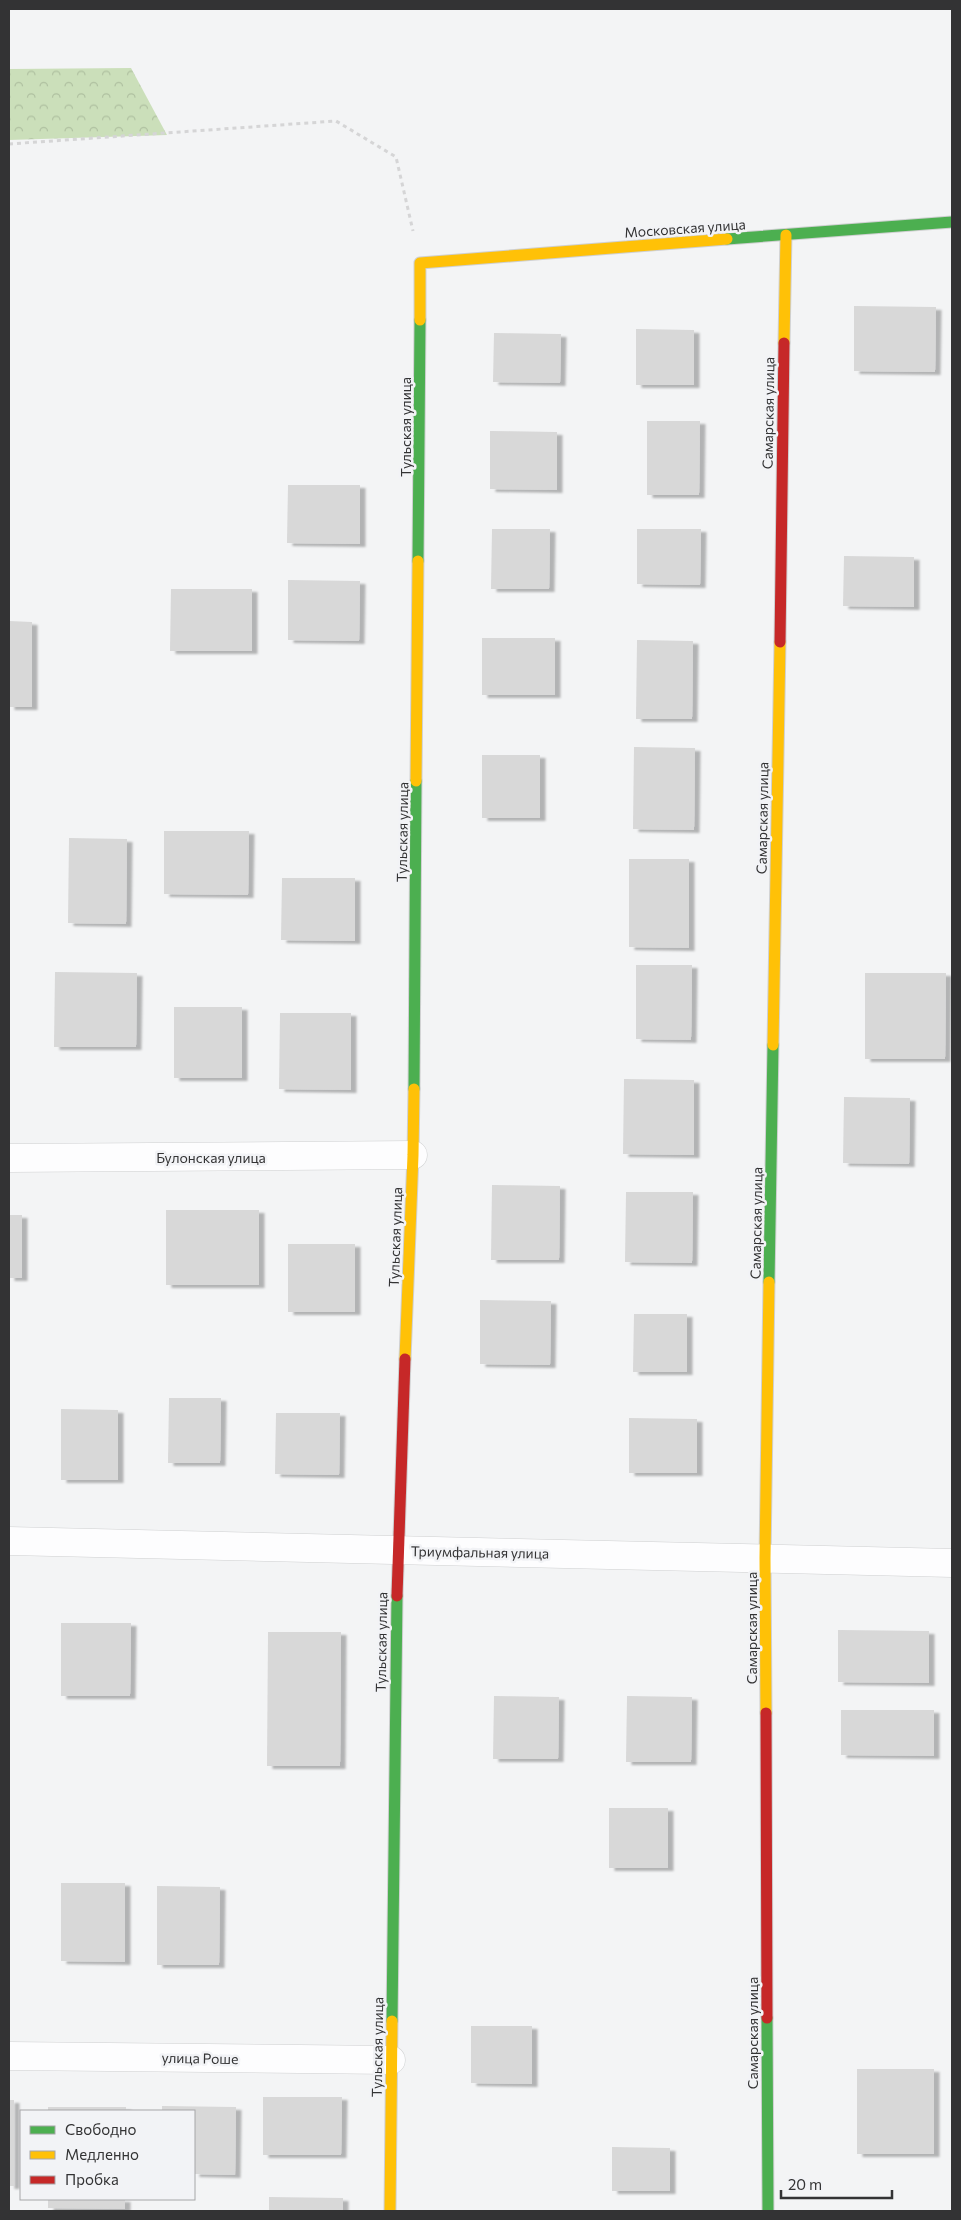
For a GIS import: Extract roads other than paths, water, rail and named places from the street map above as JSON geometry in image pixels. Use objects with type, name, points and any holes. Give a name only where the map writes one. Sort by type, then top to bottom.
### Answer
[{"type":"street","name":"Московская улица","points":[[420,263],[952,222]]},
{"type":"street","name":"Самарская улица","points":[[768,2211],[765,1558],[786,235]]},
{"type":"street","name":"Тульская улица","points":[[390,2211],[397,1551],[413,1155],[420,263]]},
{"type":"street","name":"Булонская улица","points":[[9,1158],[413,1155]]},
{"type":"street","name":"Триумфальная улица","points":[[9,1540],[397,1551],[952,1562]]},
{"type":"street","name":"улица Роше","points":[[9,2056],[391,2060]]}]
